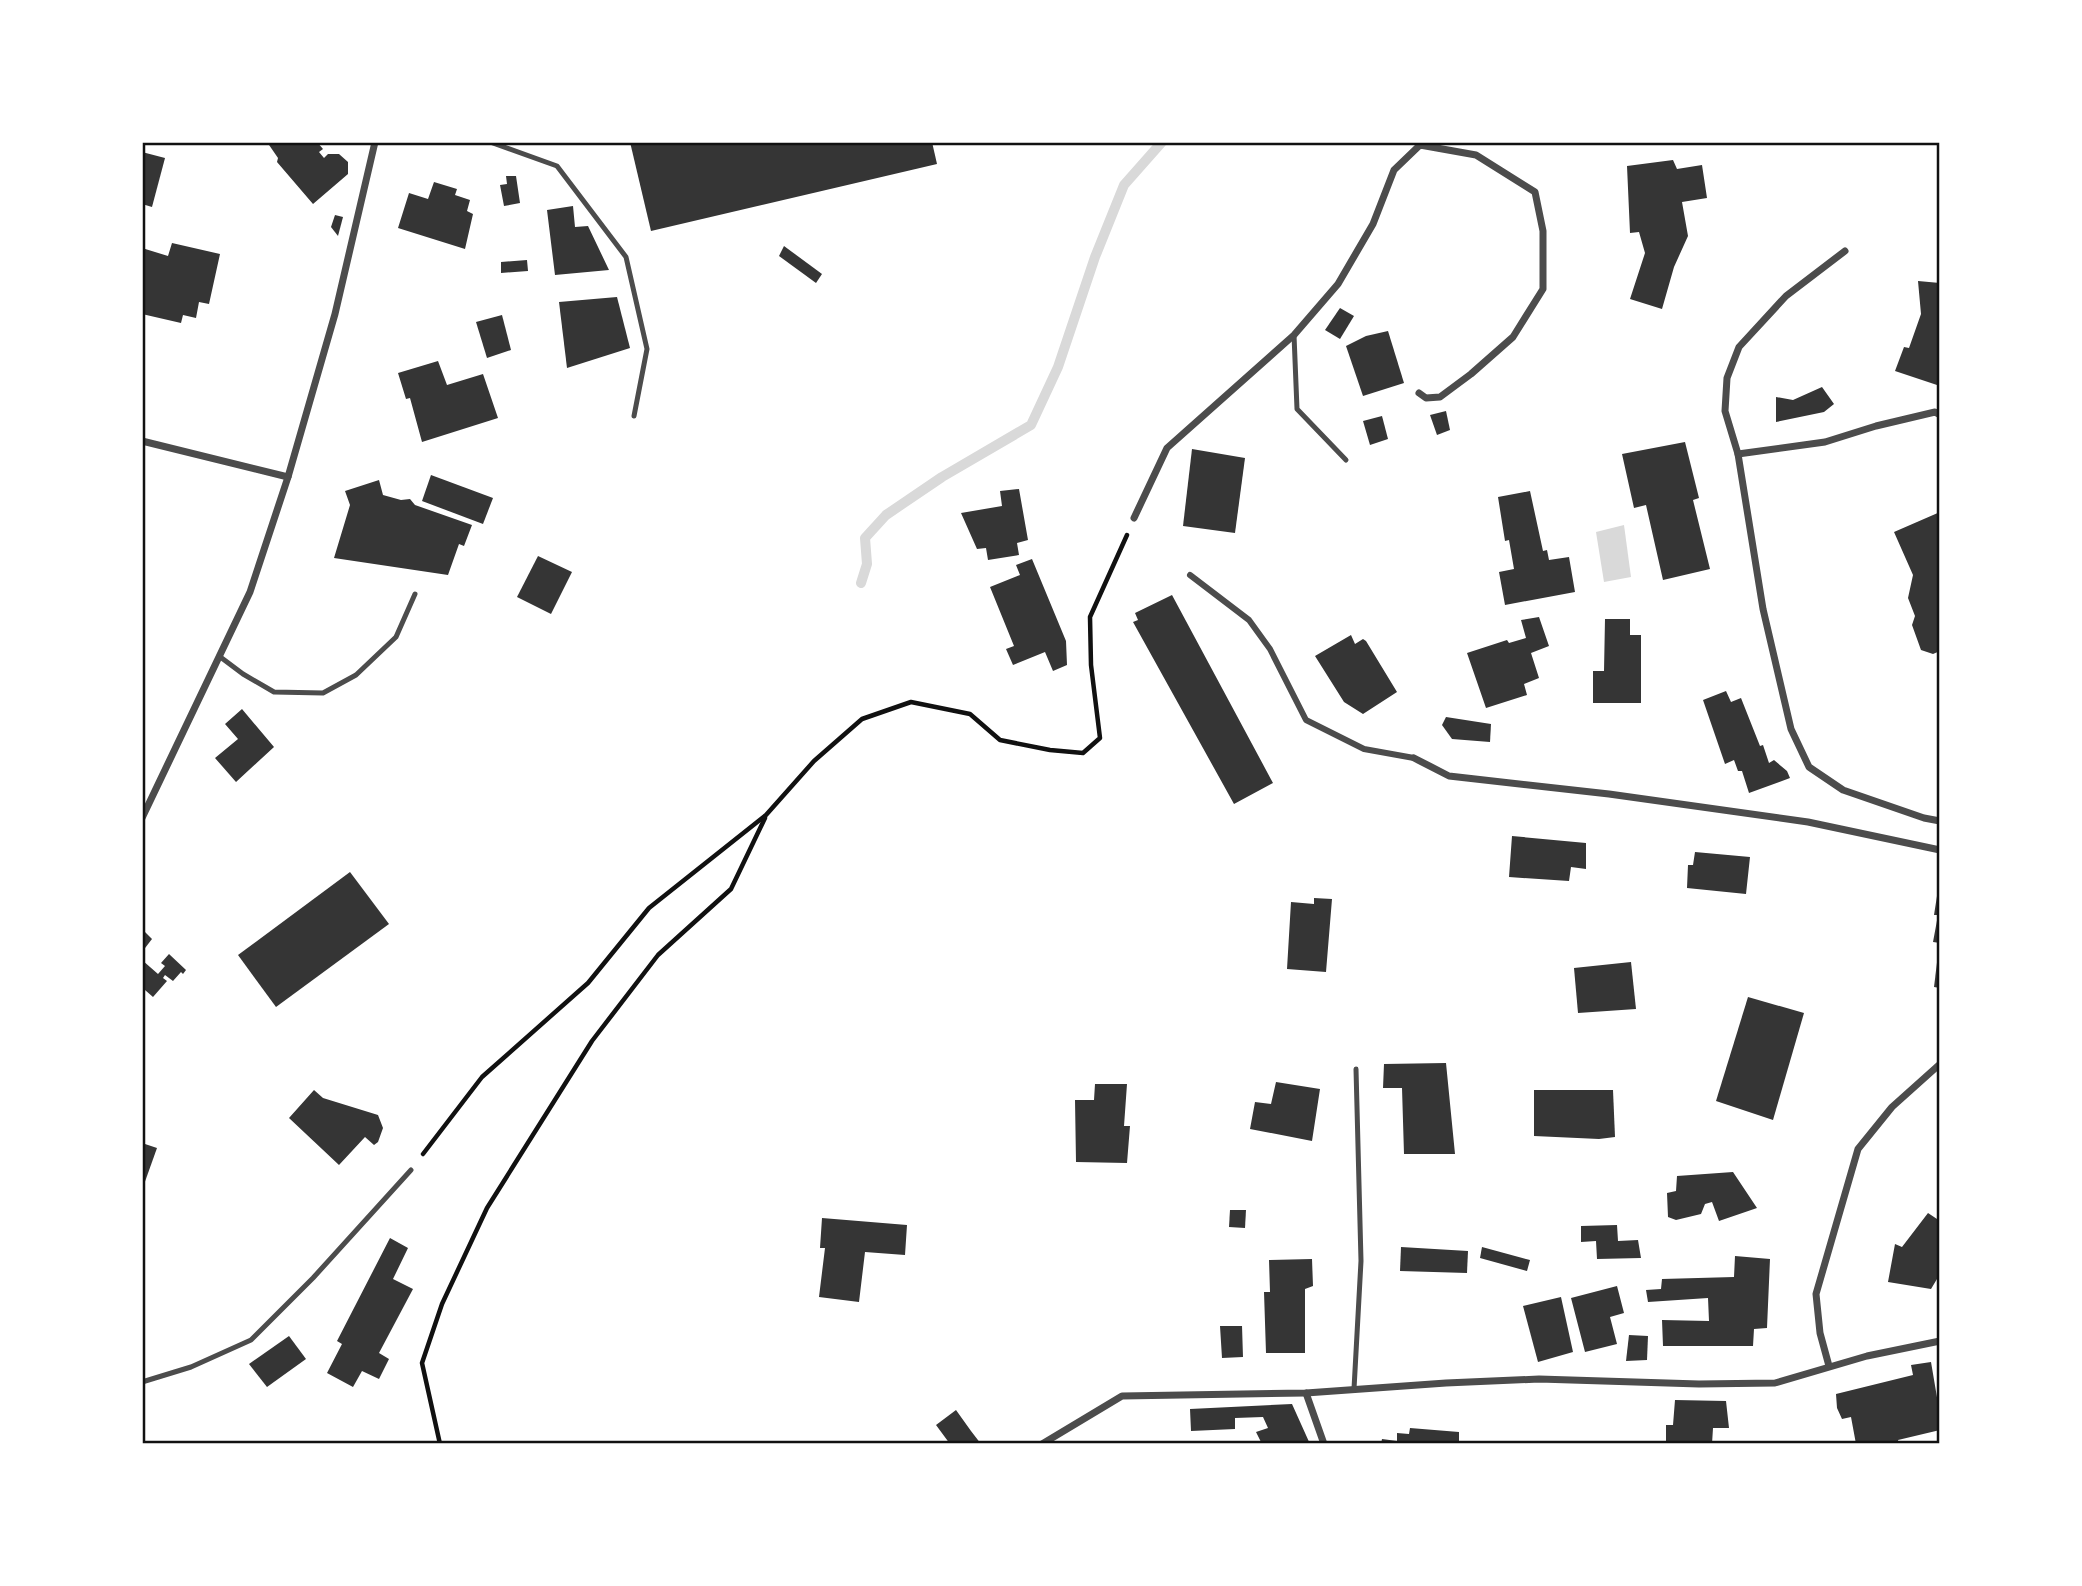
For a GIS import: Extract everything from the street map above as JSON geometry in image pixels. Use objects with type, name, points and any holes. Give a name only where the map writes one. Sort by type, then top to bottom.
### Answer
[{"type":"street","points":[[142,818],[250,592],[288,477],[335,314],[374,142]]},
{"type":"street","points":[[1135,518],[1167,448],[1294,335],[1338,285],[1373,224],[1394,170],[1420,145],[1476,156],[1535,192],[1543,231],[1543,289],[1513,337],[1471,374],[1440,397],[1426,398],[1419,393]]},
{"type":"street","points":[[1845,251],[1786,296],[1739,347],[1727,378],[1725,411],[1738,454],[1763,609],[1791,729],[1810,767],[1843,790],[1940,821]]},
{"type":"street","points":[[1738,454],[1825,442],[1935,412],[1940,415]]},
{"type":"street","points":[[142,441],[288,477]]},
{"type":"street","points":[[1190,575],[1249,620],[1270,649],[1306,720],[1364,749],[1414,758],[1449,776],[1609,794],[1808,822],[1940,850]]},
{"type":"street","points":[[1829,1366],[1819,1333],[1816,1294],[1858,1149],[1892,1107],[1940,1064]]},
{"type":"street","points":[[1042,1444],[1122,1396],[1306,1393],[1538,1379],[1699,1384],[1775,1383],[1867,1356],[1940,1341]]},
{"type":"street","points":[[1306,1393],[1324,1444]]},
{"type":"lane","points":[[490,142],[557,166],[626,257],[647,349],[634,416]]},
{"type":"lane","points":[[1294,335],[1297,409],[1346,460]]},
{"type":"lane","points":[[219,656],[274,692],[323,693],[356,675],[396,637],[415,594]]},
{"type":"lane","points":[[1354,1389],[1361,1261],[1356,1069]]},
{"type":"lane","points":[[142,1382],[191,1367],[251,1340],[313,1278],[411,1170]]},
{"type":"path","points":[[411,1170],[482,1077],[588,984],[649,908],[766,815],[814,761],[863,719],[911,702],[970,714],[1000,740],[1050,750],[1083,752],[1100,738],[1091,664],[1090,617],[1135,518]]},
{"type":"path","points":[[440,1444],[422,1363],[442,1304],[487,1208],[592,1041],[658,955],[731,889],[766,815]]},
{"type":"shaded area","points":[[1624,525],[1631,577],[1604,582],[1596,532]]},
{"type":"building","points":[[267,142],[317,142],[323,149],[319,152],[324,158],[328,154],[339,154],[348,162],[348,174],[313,204],[277,162],[278,158]]},
{"type":"building","points":[[630,142],[932,142],[937,164],[651,231]]},
{"type":"building","points":[[142,152],[165,158],[152,207],[142,204]]},
{"type":"building","points":[[1673,160],[1677,169],[1702,165],[1707,198],[1682,202],[1688,236],[1674,267],[1662,309],[1630,299],[1645,253],[1639,232],[1630,233],[1627,166]]},
{"type":"building","points":[[506,176],[516,176],[520,203],[504,206],[500,185],[507,184]]},
{"type":"building","points":[[434,182],[457,189],[455,195],[470,200],[467,211],[473,214],[465,249],[398,228],[409,193],[428,199]]},
{"type":"building","points":[[573,206],[575,227],[588,226],[609,270],[555,275],[547,210]]},
{"type":"building","points":[[335,215],[343,217],[338,236],[331,227]]},
{"type":"building","points":[[172,243],[220,254],[209,304],[199,302],[196,318],[183,315],[181,323],[142,314],[142,248],[168,256]]},
{"type":"building","points":[[784,246],[822,274],[816,283],[779,256]]},
{"type":"building","points":[[527,260],[528,271],[501,273],[501,262]]},
{"type":"building","points":[[1918,281],[1940,283],[1940,386],[1895,371],[1904,347],[1909,348],[1921,314]]},
{"type":"building","points":[[617,297],[630,348],[567,368],[559,302]]},
{"type":"building","points":[[1340,308],[1354,316],[1340,339],[1325,330]]},
{"type":"building","points":[[502,315],[511,350],[487,358],[476,322]]},
{"type":"building","points":[[1388,331],[1404,383],[1363,396],[1346,346],[1366,336]]},
{"type":"building","points":[[438,361],[447,385],[483,374],[498,418],[422,442],[410,398],[406,399],[398,373]]},
{"type":"building","points":[[1822,387],[1834,404],[1824,412],[1776,422],[1776,397],[1793,400]]},
{"type":"building","points":[[1446,411],[1450,430],[1437,435],[1430,415]]},
{"type":"building","points":[[1382,416],[1388,439],[1370,445],[1363,421]]},
{"type":"building","points":[[1685,442],[1699,498],[1693,500],[1710,569],[1663,580],[1646,505],[1634,508],[1622,454]]},
{"type":"building","points":[[1192,449],[1245,458],[1235,533],[1183,526]]},
{"type":"building","points":[[431,475],[493,498],[483,524],[422,501]]},
{"type":"building","points":[[379,480],[383,495],[401,500],[410,499],[415,505],[472,525],[464,546],[459,544],[448,575],[334,558],[350,505],[345,491]]},
{"type":"building","points":[[1019,489],[1028,540],[1017,543],[1019,555],[988,560],[986,548],[977,549],[961,513],[1002,506],[1000,491]]},
{"type":"building","points":[[1530,491],[1543,551],[1547,550],[1549,560],[1569,557],[1575,592],[1505,605],[1499,572],[1514,569],[1509,540],[1505,541],[1498,497]]},
{"type":"building","points":[[1940,512],[1940,651],[1933,654],[1921,650],[1912,625],[1915,616],[1908,598],[1913,575],[1894,532]]},
{"type":"building","points":[[538,556],[572,572],[551,614],[517,597]]},
{"type":"building","points":[[1032,559],[1066,641],[1067,665],[1053,671],[1045,652],[1013,665],[1006,649],[1014,646],[990,587],[1020,575],[1016,565]]},
{"type":"building","points":[[1172,595],[1273,783],[1234,804],[1133,622],[1138,620],[1135,613]]},
{"type":"building","points":[[1539,617],[1549,646],[1531,653],[1539,678],[1524,684],[1527,695],[1486,708],[1467,653],[1507,640],[1509,643],[1526,638],[1521,620]]},
{"type":"building","points":[[1605,619],[1630,619],[1630,635],[1641,635],[1641,703],[1593,703],[1593,671],[1604,671]]},
{"type":"building","points":[[1351,635],[1355,644],[1363,639],[1366,641],[1397,692],[1363,714],[1344,702],[1315,656]]},
{"type":"building","points":[[1726,691],[1731,702],[1741,698],[1769,763],[1774,760],[1787,771],[1790,778],[1749,793],[1742,771],[1738,771],[1734,760],[1725,764],[1703,700]]},
{"type":"building","points":[[242,709],[274,747],[236,782],[215,758],[238,739],[225,724]]},
{"type":"building","points":[[1446,717],[1491,724],[1490,742],[1452,739],[1442,725]]},
{"type":"building","points":[[1512,836],[1586,843],[1586,869],[1571,867],[1569,881],[1509,877]]},
{"type":"building","points":[[1695,852],[1750,857],[1746,894],[1687,888],[1688,865],[1693,865]]},
{"type":"building","points":[[350,872],[389,924],[276,1007],[238,955]]},
{"type":"building","points":[[1937,896],[1940,896],[1940,943],[1933,942],[1938,915],[1934,915]]},
{"type":"building","points":[[1314,898],[1332,899],[1326,972],[1287,969],[1291,902],[1314,904]]},
{"type":"building","points":[[142,929],[152,939],[142,952]]},
{"type":"building","points":[[1940,946],[1940,988],[1934,987]]},
{"type":"building","points":[[169,954],[186,970],[173,981],[165,975],[163,978],[167,981],[153,997],[145,990],[142,993],[142,960],[158,974],[165,966],[161,963]]},
{"type":"building","points":[[1631,962],[1636,1009],[1578,1013],[1574,968]]},
{"type":"building","points":[[1748,997],[1804,1013],[1773,1120],[1716,1101]]},
{"type":"building","points":[[1446,1063],[1455,1154],[1404,1154],[1402,1088],[1383,1088],[1384,1064]]},
{"type":"building","points":[[1276,1082],[1320,1089],[1312,1141],[1250,1129],[1255,1102],[1271,1104]]},
{"type":"building","points":[[1095,1084],[1127,1084],[1124,1126],[1130,1126],[1127,1163],[1076,1162],[1075,1100],[1094,1100]]},
{"type":"building","points":[[314,1090],[323,1098],[378,1115],[383,1128],[378,1142],[374,1145],[365,1137],[339,1165],[289,1118]]},
{"type":"building","points":[[1534,1090],[1613,1090],[1615,1137],[1599,1139],[1534,1136]]},
{"type":"building","points":[[142,1143],[157,1148],[142,1190]]},
{"type":"building","points":[[1733,1172],[1757,1208],[1719,1221],[1712,1202],[1705,1204],[1701,1214],[1676,1220],[1668,1217],[1667,1193],[1676,1191],[1677,1176]]},
{"type":"building","points":[[1230,1210],[1246,1210],[1245,1228],[1229,1227]]},
{"type":"building","points":[[1928,1213],[1940,1221],[1940,1274],[1931,1289],[1888,1282],[1895,1244],[1902,1247]]},
{"type":"building","points":[[822,1218],[907,1225],[905,1255],[865,1252],[859,1302],[819,1297],[825,1248],[820,1248]]},
{"type":"building","points":[[1617,1225],[1618,1241],[1638,1240],[1641,1258],[1597,1259],[1596,1241],[1581,1242],[1581,1226]]},
{"type":"building","points":[[390,1238],[408,1248],[393,1279],[413,1289],[379,1353],[389,1359],[379,1379],[362,1371],[353,1387],[327,1373],[342,1344],[337,1341]]},
{"type":"building","points":[[1401,1247],[1468,1251],[1467,1273],[1400,1271]]},
{"type":"building","points":[[1482,1247],[1530,1260],[1527,1271],[1480,1258]]},
{"type":"building","points":[[1735,1256],[1770,1259],[1767,1328],[1754,1329],[1753,1346],[1663,1346],[1662,1320],[1709,1321],[1708,1298],[1648,1302],[1646,1290],[1661,1289],[1662,1279],[1734,1277]]},
{"type":"building","points":[[1312,1259],[1313,1286],[1305,1289],[1305,1353],[1266,1353],[1264,1292],[1270,1292],[1269,1260]]},
{"type":"building","points":[[1617,1286],[1624,1313],[1610,1317],[1617,1344],[1585,1352],[1571,1298]]},
{"type":"building","points":[[1561,1297],[1573,1352],[1538,1362],[1523,1306]]},
{"type":"building","points":[[1220,1326],[1242,1326],[1243,1357],[1222,1358]]},
{"type":"building","points":[[1629,1335],[1648,1336],[1647,1360],[1626,1361]]},
{"type":"building","points":[[289,1336],[306,1359],[267,1387],[249,1364]]},
{"type":"building","points":[[1931,1362],[1940,1430],[1898,1440],[1899,1444],[1856,1444],[1851,1417],[1842,1419],[1837,1408],[1836,1394],[1913,1375],[1911,1365]]},
{"type":"building","points":[[1675,1400],[1726,1401],[1729,1428],[1713,1428],[1712,1444],[1666,1444],[1666,1425],[1673,1425]]},
{"type":"building","points":[[1292,1404],[1310,1444],[1262,1444],[1256,1432],[1268,1428],[1263,1417],[1235,1418],[1235,1429],[1191,1431],[1190,1409]]},
{"type":"building","points":[[956,1410],[981,1444],[950,1444],[936,1425]]},
{"type":"building","points":[[1410,1428],[1459,1432],[1459,1441],[1477,1444],[1381,1444],[1382,1439],[1397,1441],[1397,1433],[1409,1434]]},
{"type":"waterway","points":[[861,583],[867,564],[865,538],[886,515],[942,477],[1031,425],[1058,367],[1095,257],[1124,185],[1162,142]]}]
